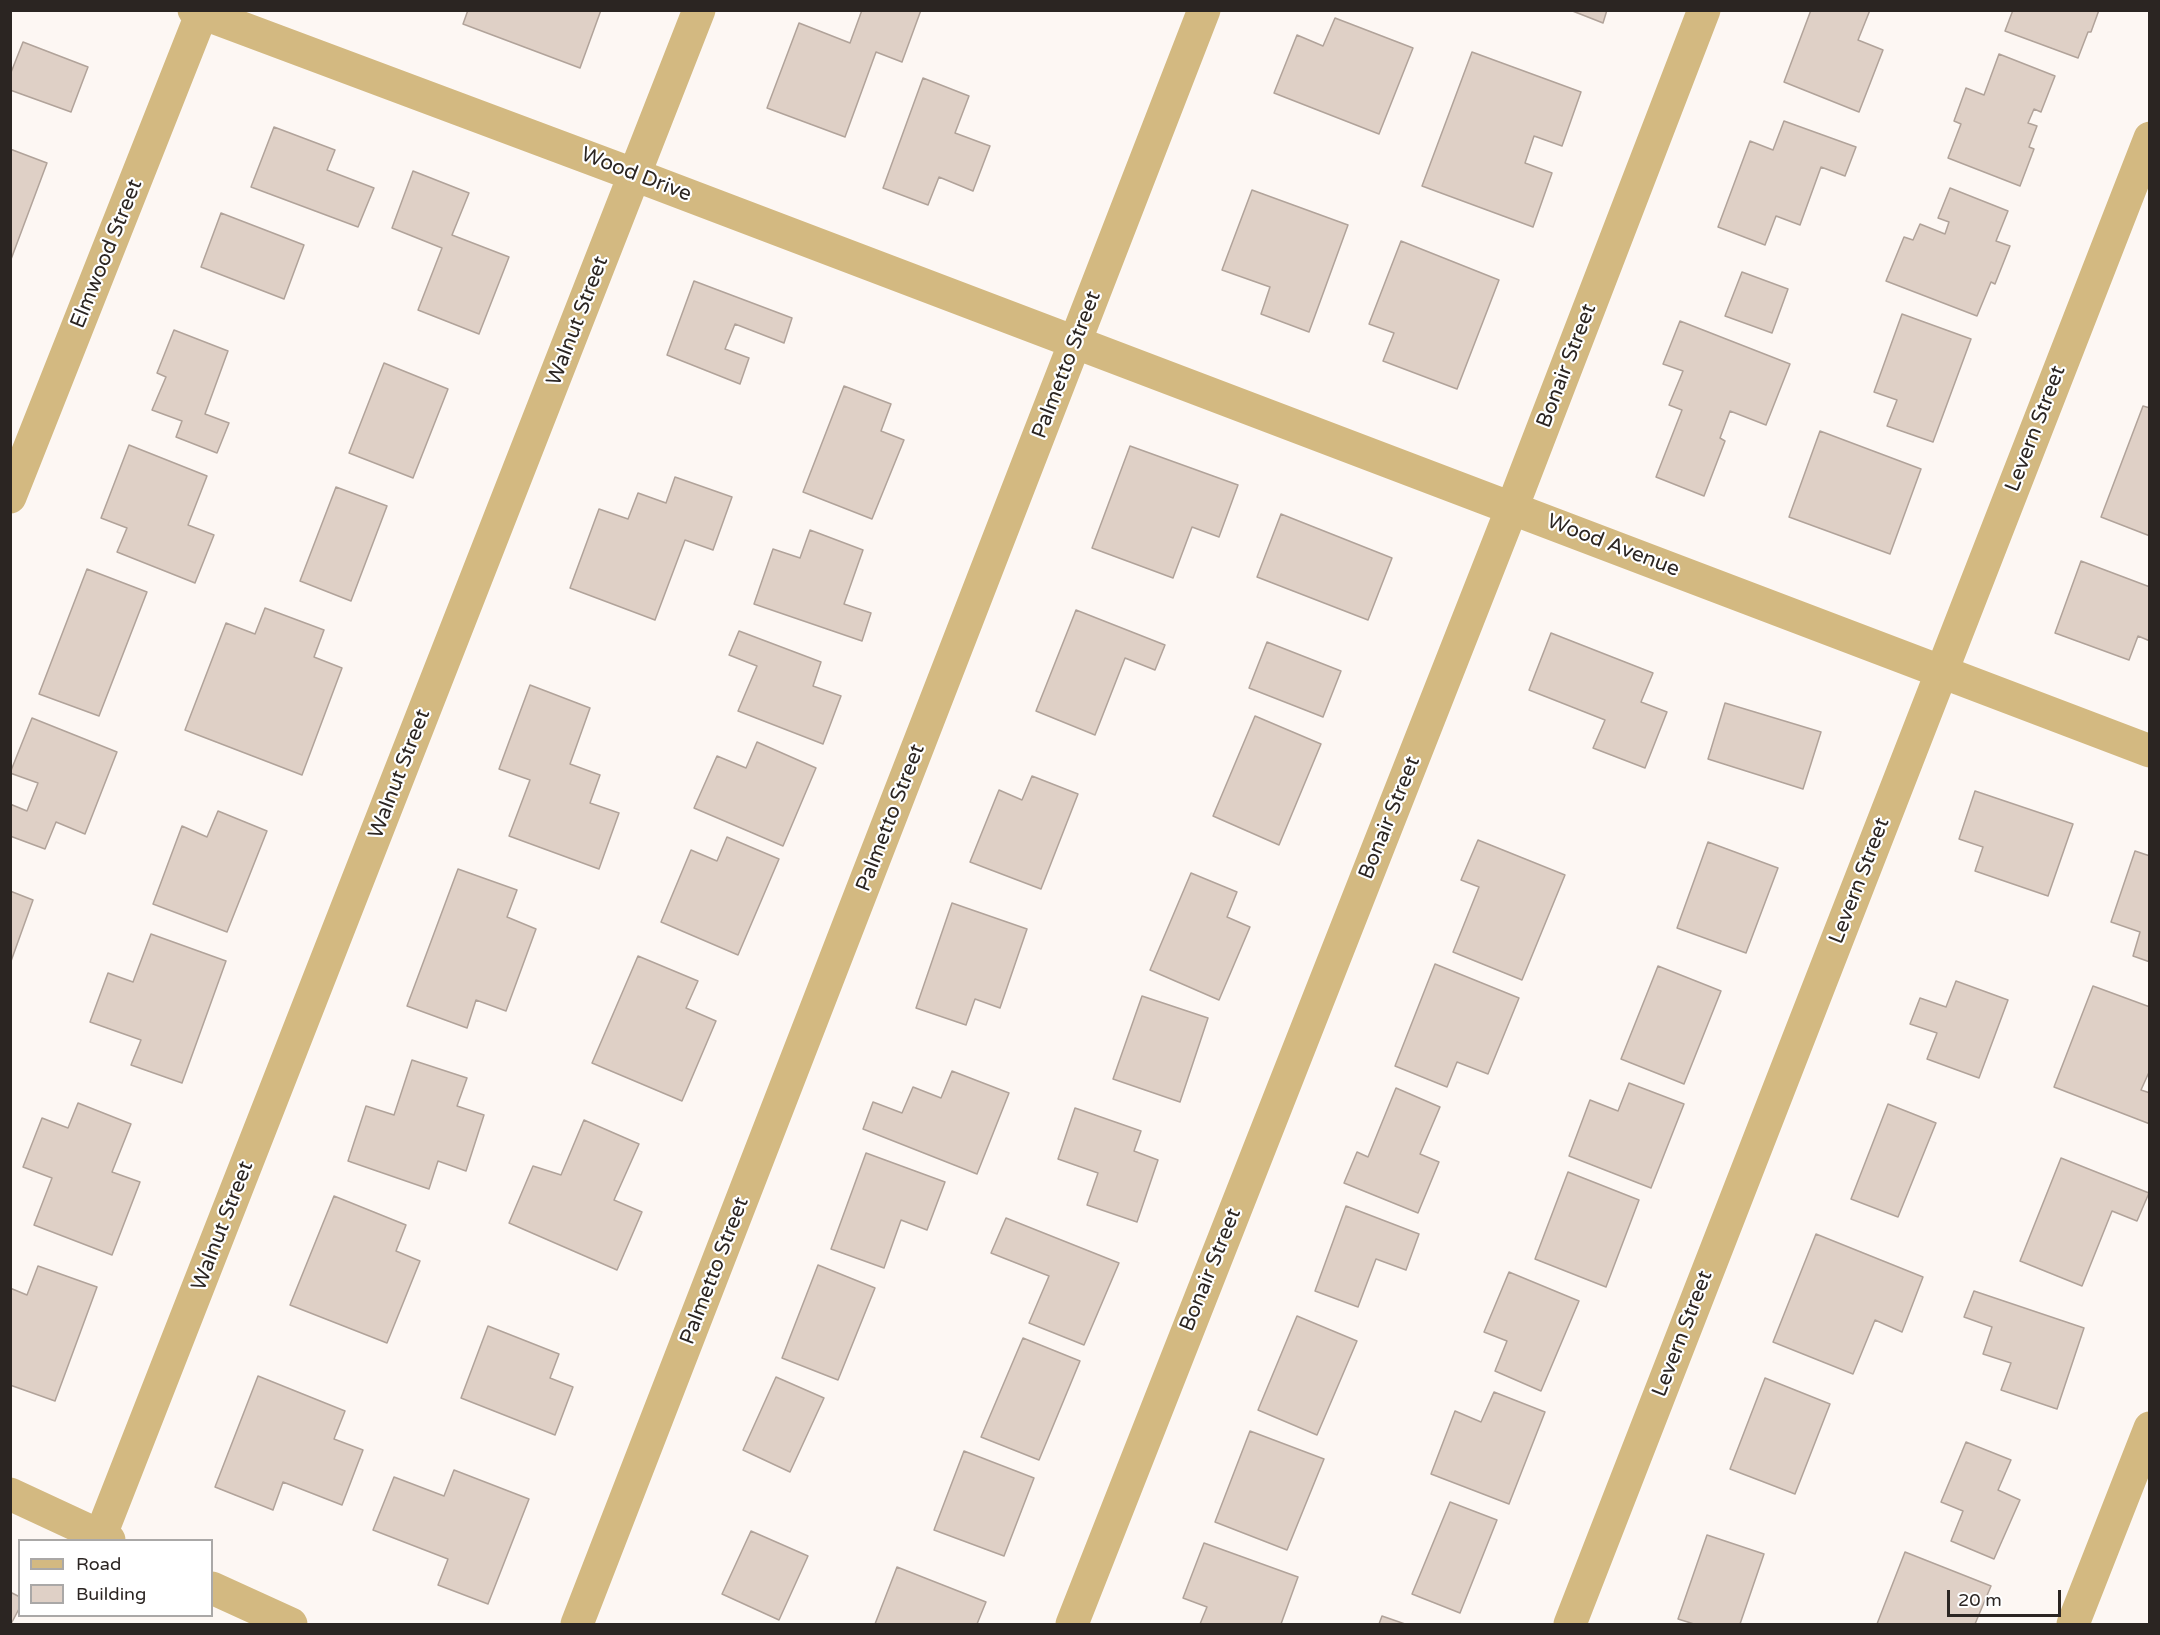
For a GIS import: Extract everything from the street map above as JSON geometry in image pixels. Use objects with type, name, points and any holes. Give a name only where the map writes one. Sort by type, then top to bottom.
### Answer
[{"type":"street","name":"Walnut Street","points":[[105,1539],[699,10]]},
{"type":"street","name":"Palmetto Street","points":[[579,1624],[1204,10]]},
{"type":"street","name":"Bonair Street","points":[[1072,1624],[1512,508],[1704,10]]},
{"type":"street","name":"Wood Drive","points":[[200,11],[1075,344]]},
{"type":"street","name":"Elmwood Street","points":[[10,497],[200,11]]},
{"type":"street","name":"Levern Street","points":[[1570,1624],[2150,138]]},
{"type":"street","name":"Wood Avenue","points":[[1075,344],[1942,670],[2150,751]]},
{"type":"street","points":[[2073,1624],[2150,1428]]},
{"type":"street","points":[[10,1494],[105,1539]]},
{"type":"street","points":[[213,1588],[291,1624]]},
{"type":"building","points":[[468,10],[601,10],[580,68],[463,24]]},
{"type":"building","points":[[862,10],[921,10],[902,62],[876,52],[845,137],[767,108],[799,23],[850,43]]},
{"type":"building","points":[[1570,10],[1607,10],[1603,23]]},
{"type":"building","points":[[1811,10],[1870,10],[1858,40],[1883,50],[1859,112],[1784,82]]},
{"type":"building","points":[[2013,10],[2099,10],[2078,58],[2005,31]]},
{"type":"building","points":[[1335,18],[1413,48],[1379,134],[1274,93],[1297,35],[1323,46]]},
{"type":"building","points":[[23,42],[88,67],[71,112],[10,90],[10,75]]},
{"type":"building","points":[[1472,52],[1581,92],[1562,146],[1534,136],[1525,163],[1552,173],[1533,227],[1422,186]]},
{"type":"building","points":[[1999,54],[2055,76],[2041,112],[2034,109],[2028,123],[2037,126],[2029,147],[2034,149],[2020,186],[1948,158],[1961,124],[1954,121],[1966,88],[1984,95]]},
{"type":"building","points":[[923,78],[969,96],[955,133],[990,146],[973,191],[939,177],[928,205],[883,188]]},
{"type":"building","points":[[1784,121],[1856,147],[1845,176],[1821,167],[1800,225],[1776,216],[1765,245],[1718,227],[1750,141],[1773,150]]},
{"type":"building","points":[[274,127],[335,150],[327,170],[374,188],[358,227],[251,187]]},
{"type":"building","points":[[10,149],[47,163],[10,262]]},
{"type":"building","points":[[413,171],[469,193],[452,235],[509,257],[479,334],[418,310],[442,248],[392,228]]},
{"type":"building","points":[[1950,188],[2008,211],[1996,241],[2010,246],[1995,284],[1991,282],[1977,316],[1886,281],[1904,237],[1913,240],[1920,224],[1945,234],[1949,222],[1938,218]]},
{"type":"building","points":[[1252,190],[1348,225],[1309,332],[1261,314],[1270,287],[1222,270]]},
{"type":"building","points":[[221,213],[304,245],[284,299],[201,267]]},
{"type":"building","points":[[1401,241],[1499,280],[1457,389],[1383,361],[1394,333],[1369,324]]},
{"type":"building","points":[[1742,272],[1788,289],[1772,333],[1725,316]]},
{"type":"building","points":[[694,281],[792,318],[784,343],[735,324],[725,349],[749,358],[740,384],[667,355]]},
{"type":"building","points":[[1902,314],[1971,339],[1933,442],[1887,426],[1897,400],[1874,392]]},
{"type":"building","points":[[1680,321],[1790,364],[1766,425],[1730,411],[1720,438],[1725,441],[1704,496],[1656,477],[1682,410],[1669,405],[1683,371],[1663,364]]},
{"type":"building","points":[[174,330],[228,351],[205,414],[229,423],[217,453],[176,437],[182,421],[152,410],[166,377],[157,373]]},
{"type":"building","points":[[384,363],[448,389],[413,478],[349,453]]},
{"type":"building","points":[[844,386],[891,404],[881,431],[904,440],[872,519],[803,492]]},
{"type":"building","points":[[2143,406],[2150,408],[2150,536],[2101,517]]},
{"type":"building","points":[[1820,431],[1921,469],[1890,554],[1789,517]]},
{"type":"building","points":[[129,445],[207,476],[188,525],[214,535],[195,583],[117,552],[127,528],[101,518]]},
{"type":"building","points":[[1130,446],[1238,485],[1219,537],[1192,527],[1173,578],[1092,548]]},
{"type":"building","points":[[675,477],[732,497],[713,550],[685,540],[655,620],[570,588],[599,509],[628,519],[638,493],[666,503]]},
{"type":"building","points":[[336,487],[387,506],[351,601],[300,581]]},
{"type":"building","points":[[1281,514],[1392,558],[1368,620],[1257,577]]},
{"type":"building","points":[[810,530],[863,550],[844,604],[871,613],[862,641],[754,604],[773,549],[800,558]]},
{"type":"building","points":[[2081,561],[2150,587],[2150,641],[2138,636],[2129,660],[2055,633]]},
{"type":"building","points":[[87,569],[147,592],[99,716],[39,694]]},
{"type":"building","points":[[265,608],[324,630],[314,657],[342,668],[302,775],[185,730],[226,623],[255,634]]},
{"type":"building","points":[[1076,610],[1165,645],[1155,670],[1125,658],[1095,735],[1036,711]]},
{"type":"building","points":[[739,631],[821,662],[813,686],[841,696],[823,744],[738,711],[757,666],[729,655]]},
{"type":"building","points":[[1551,633],[1653,673],[1641,702],[1667,712],[1645,768],[1593,748],[1605,720],[1529,690]]},
{"type":"building","points":[[1267,642],[1341,671],[1323,717],[1249,688]]},
{"type":"building","points":[[530,685],[590,708],[570,764],[600,775],[590,803],[619,813],[599,869],[509,836],[530,780],[499,769]]},
{"type":"building","points":[[1725,703],[1821,732],[1803,789],[1708,759]]},
{"type":"building","points":[[1255,716],[1321,744],[1279,845],[1213,816]]},
{"type":"building","points":[[32,718],[117,752],[85,834],[56,822],[45,849],[10,836],[10,804],[27,811],[38,783],[10,773]]},
{"type":"building","points":[[757,742],[816,768],[783,846],[694,808],[717,756],[746,768]]},
{"type":"building","points":[[1032,776],[1078,794],[1041,889],[970,862],[999,790],[1022,800]]},
{"type":"building","points":[[1975,791],[2073,824],[2048,896],[1975,871],[1983,847],[1959,839]]},
{"type":"building","points":[[218,811],[267,831],[227,932],[153,904],[182,826],[207,837]]},
{"type":"building","points":[[727,837],[779,859],[738,955],[661,922],[691,850],[717,861]]},
{"type":"building","points":[[1478,840],[1565,875],[1522,980],[1453,952],[1479,887],[1461,880]]},
{"type":"building","points":[[1708,842],[1778,868],[1746,953],[1677,928]]},
{"type":"building","points":[[2135,851],[2150,856],[2150,962],[2133,956],[2140,932],[2111,922]]},
{"type":"building","points":[[458,869],[517,890],[507,917],[536,929],[506,1011],[476,1000],[467,1028],[407,1006]]},
{"type":"building","points":[[1191,873],[1237,892],[1227,917],[1250,927],[1219,1000],[1150,970]]},
{"type":"building","points":[[10,891],[33,900],[10,964]]},
{"type":"building","points":[[952,903],[1027,929],[1000,1008],[975,999],[966,1025],[916,1008]]},
{"type":"building","points":[[151,934],[226,961],[182,1083],[131,1065],[141,1040],[90,1022],[108,973],[133,982]]},
{"type":"building","points":[[638,956],[698,981],[686,1008],[716,1021],[682,1101],[592,1063]]},
{"type":"building","points":[[1435,964],[1519,998],[1488,1074],[1457,1062],[1447,1087],[1395,1066]]},
{"type":"building","points":[[1658,966],[1721,991],[1684,1084],[1621,1059]]},
{"type":"building","points":[[1956,981],[2008,1000],[1979,1078],[1927,1059],[1937,1033],[1910,1024],[1920,998],[1946,1007]]},
{"type":"building","points":[[2093,986],[2150,1007],[2150,1070],[2141,1090],[2150,1093],[2150,1124],[2054,1087]]},
{"type":"building","points":[[1142,996],[1208,1018],[1180,1102],[1113,1079]]},
{"type":"building","points":[[412,1060],[467,1078],[457,1106],[484,1115],[466,1171],[438,1161],[429,1189],[348,1161],[366,1106],[394,1115]]},
{"type":"building","points":[[952,1071],[1009,1093],[977,1174],[863,1129],[873,1102],[902,1113],[913,1087],[941,1098]]},
{"type":"building","points":[[1629,1083],[1684,1104],[1651,1188],[1569,1156],[1590,1100],[1618,1111]]},
{"type":"building","points":[[1396,1088],[1440,1107],[1420,1154],[1439,1162],[1418,1213],[1344,1183],[1357,1152],[1368,1157]]},
{"type":"building","points":[[78,1103],[131,1124],[112,1172],[140,1182],[112,1255],[34,1225],[52,1178],[23,1167],[42,1118],[68,1128]]},
{"type":"building","points":[[1888,1104],[1936,1123],[1898,1217],[1851,1199]]},
{"type":"building","points":[[1075,1108],[1141,1131],[1134,1151],[1158,1160],[1137,1222],[1087,1205],[1098,1173],[1058,1159]]},
{"type":"building","points":[[584,1120],[639,1144],[614,1200],[642,1212],[617,1270],[509,1223],[533,1166],[561,1175]]},
{"type":"building","points":[[866,1153],[945,1182],[927,1230],[901,1220],[884,1268],[831,1249]]},
{"type":"building","points":[[2061,1158],[2149,1193],[2137,1221],[2112,1211],[2082,1286],[2020,1261]]},
{"type":"building","points":[[1568,1172],[1639,1200],[1606,1287],[1535,1259]]},
{"type":"building","points":[[334,1196],[406,1225],[396,1251],[420,1261],[387,1343],[290,1305]]},
{"type":"building","points":[[1346,1206],[1419,1234],[1406,1270],[1376,1259],[1358,1307],[1315,1291]]},
{"type":"building","points":[[1006,1218],[1119,1263],[1084,1345],[1029,1323],[1049,1276],[991,1253]]},
{"type":"building","points":[[1816,1234],[1923,1277],[1902,1332],[1875,1320],[1853,1374],[1773,1342]]},
{"type":"building","points":[[818,1265],[875,1288],[838,1380],[782,1358]]},
{"type":"building","points":[[38,1266],[97,1287],[55,1401],[10,1385],[10,1288],[27,1295]]},
{"type":"building","points":[[1509,1272],[1579,1301],[1541,1391],[1495,1371],[1507,1341],[1484,1332]]},
{"type":"building","points":[[1974,1291],[2084,1328],[2057,1409],[2001,1390],[2011,1363],[1983,1354],[1992,1327],[1964,1317]]},
{"type":"building","points":[[1297,1316],[1357,1341],[1317,1435],[1258,1410]]},
{"type":"building","points":[[488,1326],[559,1354],[550,1378],[573,1387],[555,1435],[461,1398]]},
{"type":"building","points":[[1023,1338],[1080,1361],[1039,1460],[981,1437]]},
{"type":"building","points":[[258,1376],[345,1411],[334,1439],[363,1450],[342,1505],[283,1482],[273,1510],[215,1487]]},
{"type":"building","points":[[776,1377],[824,1398],[790,1472],[743,1450]]},
{"type":"building","points":[[1765,1378],[1830,1404],[1795,1494],[1730,1469]]},
{"type":"building","points":[[1494,1392],[1545,1412],[1509,1504],[1431,1474],[1455,1411],[1481,1422]]},
{"type":"building","points":[[1250,1431],[1324,1459],[1287,1550],[1215,1522]]},
{"type":"building","points":[[1966,1442],[2011,1460],[1998,1490],[2020,1500],[1994,1559],[1951,1541],[1963,1511],[1941,1502]]},
{"type":"building","points":[[964,1451],[1034,1478],[1004,1556],[934,1530]]},
{"type":"building","points":[[454,1470],[529,1499],[488,1604],[438,1585],[448,1559],[373,1530],[394,1477],[444,1496]]},
{"type":"building","points":[[1450,1502],[1497,1520],[1460,1613],[1412,1594]]},
{"type":"building","points":[[751,1531],[808,1556],[779,1620],[722,1594]]},
{"type":"building","points":[[1707,1535],[1764,1554],[1740,1624],[1694,1624],[1678,1619]]},
{"type":"building","points":[[1204,1543],[1298,1577],[1281,1624],[1200,1624],[1207,1607],[1183,1598]]},
{"type":"building","points":[[1905,1552],[1991,1586],[1975,1624],[1877,1624]]},
{"type":"building","points":[[897,1567],[986,1602],[977,1624],[875,1624]]},
{"type":"building","points":[[10,1592],[18,1596],[18,1611],[11,1624]]},
{"type":"building","points":[[1382,1616],[1405,1624],[1379,1624]]}]
